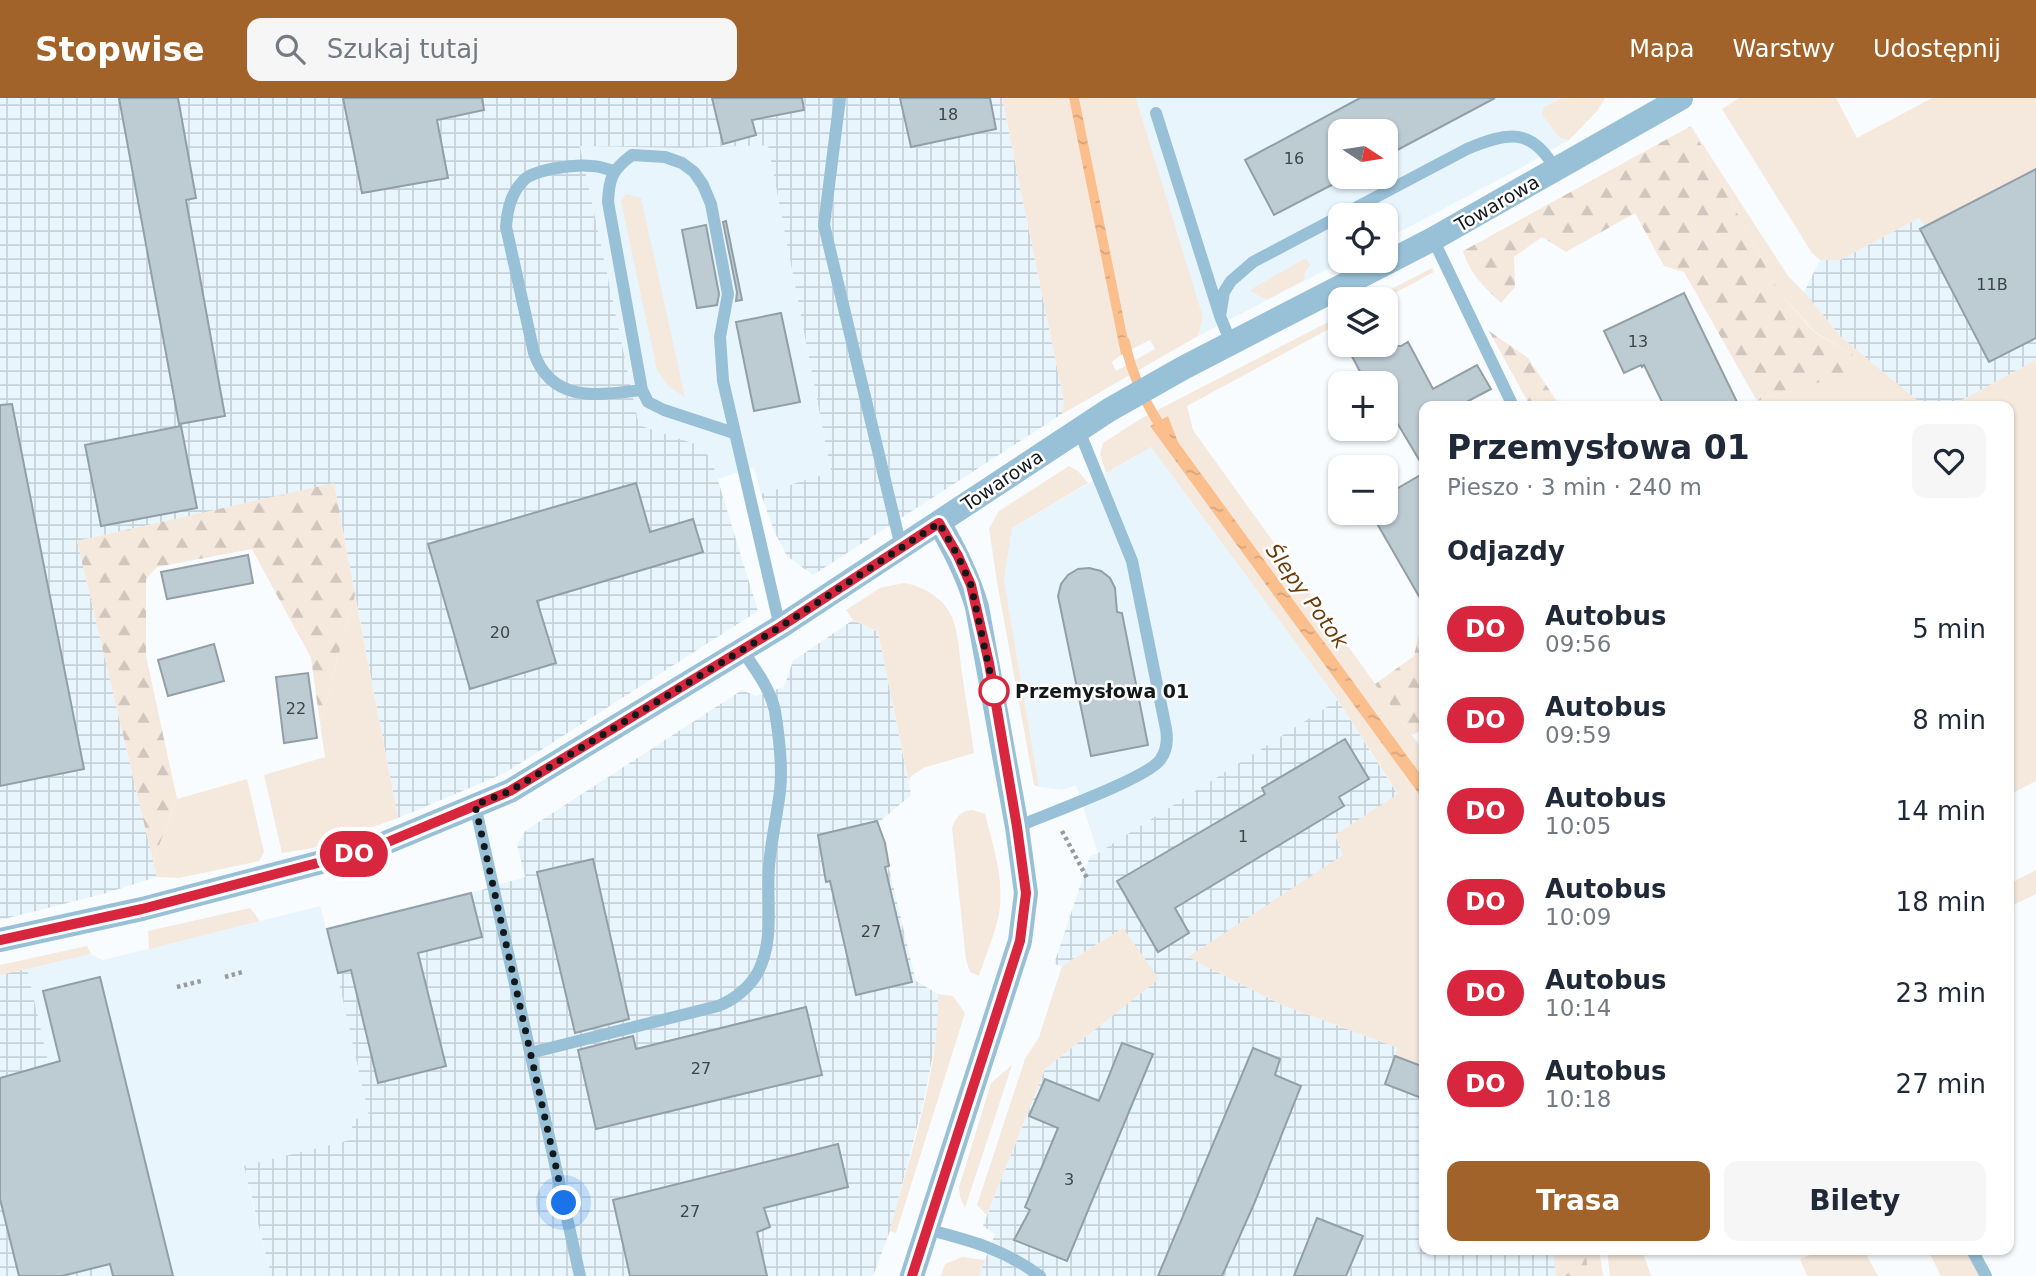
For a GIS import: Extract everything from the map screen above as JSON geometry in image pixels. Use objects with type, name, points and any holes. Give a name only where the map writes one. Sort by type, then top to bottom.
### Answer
[{"type":"street","name":"Towarowa","points":[[0,940],[142,909],[371,849],[510,791],[780,627],[1078,428],[1184,368],[1433,239],[1673,100]]},
{"type":"street","points":[[912,1276],[1020,941],[1026,893],[1017,827],[977,607],[958,556],[939,523]]},
{"type":"lane","points":[[840,98],[824,225],[901,547]]},
{"type":"lane","points":[[1156,113],[1231,343]]},
{"type":"lane","points":[[1365,203],[1467,149],[1502,137],[1516,136],[1536,143],[1545,150],[1555,169]]},
{"type":"lane","points":[[734,433],[664,410],[648,401],[642,390],[608,202],[608,184],[614,171],[632,155],[652,155],[682,163],[694,172],[704,185],[711,204],[727,282],[726,307],[720,337],[723,381],[780,627]]},
{"type":"lane","points":[[614,171],[591,166],[535,173],[523,179],[507,210],[506,227],[540,369],[564,389],[580,393],[602,395],[642,390]]},
{"type":"lane","points":[[1220,316],[1224,292],[1242,270],[1328,223]]},
{"type":"lane","points":[[1433,239],[1511,401]]},
{"type":"lane","points":[[1017,827],[1153,767],[1161,759],[1167,746],[1166,729],[1132,561],[1078,428]]},
{"type":"lane","points":[[530,1052],[718,1006],[737,996],[758,971],[766,948],[769,868],[780,788],[779,759],[771,696],[742,650]]},
{"type":"lane","points":[[475,805],[580,1276]]},
{"type":"lane","points":[[926,1229],[1004,1252],[1033,1274]]},
{"type":"lane","points":[[1975,1255],[1986,1276]]},
{"type":"path","points":[[225,977],[242,972]]},
{"type":"path","points":[[177,987],[201,981]]},
{"type":"shaded area","points":[[0,98],[1002,98],[1064,402],[1062,414],[813,575],[787,556],[774,531],[761,494],[831,472],[768,145],[686,148],[580,146],[639,425],[695,444],[711,458],[758,611],[505,773],[398,818],[334,484],[77,541],[157,877],[103,894],[0,920]]},
{"type":"shaded area","points":[[1136,98],[1562,98],[1544,107],[1560,138],[1569,140],[1398,233],[1398,203],[1328,203],[1328,269],[1198,336],[1203,317]]},
{"type":"shaded area","points":[[768,144],[831,473],[761,494],[754,467],[718,479],[711,458],[695,444],[639,425],[580,146],[686,148]]},
{"type":"shaded area","points":[[2036,169],[2036,360],[1960,401],[1918,401],[1841,337],[1804,292],[1820,260],[1840,260],[1919,218],[1926,226]]},
{"type":"shaded area","points":[[1151,447],[1338,700],[1098,853],[1076,785],[1064,790],[1039,787],[1004,580],[1012,528]]},
{"type":"shaded area","points":[[853,620],[878,632],[911,795],[878,823],[916,981],[938,994],[939,1024],[923,1104],[890,1231],[873,1276],[271,1276],[244,1166],[354,1139],[351,1120],[369,1116],[327,929],[525,877],[517,845],[525,831],[742,690],[756,696],[784,687],[793,661]]},
{"type":"shaded area","points":[[1338,700],[1398,795],[1335,835],[1344,855],[1189,957],[1282,1005],[1399,1048],[1396,1056],[1419,1065],[1419,1255],[1554,1255],[1556,1276],[979,1276],[995,1234],[983,1226],[1045,1069],[1158,979],[1123,928],[1062,966],[1054,964],[1090,856]]},
{"type":"shaded area","points":[[320,906],[338,973],[369,1116],[354,1138],[248,1186],[271,1276],[96,1276],[27,968],[91,954],[103,960]]},
{"type":"shaded area","points":[[27,968],[96,1276],[0,1276],[0,975]]},
{"type":"green space","points":[[1002,98],[1069,98],[1121,355],[1112,362],[1116,371],[1155,349],[1150,340],[1130,350],[1079,98],[1136,98],[1203,317],[1198,336],[1062,414],[1064,402]]},
{"type":"green space","points":[[1562,98],[1605,98],[1597,111],[1569,140],[1560,138],[1542,115],[1544,107]]},
{"type":"green space","points":[[1739,98],[1836,98],[1857,138],[1932,98],[2036,98],[2036,169],[1926,227],[1919,218],[1840,260],[1820,260],[1812,253],[1722,109]]},
{"type":"green space","points":[[1691,126],[1788,276],[1841,337],[1918,401],[1757,401],[1863,369],[1853,355],[1815,332],[1779,292]]},
{"type":"green space","points":[[1691,126],[1779,292],[1814,332],[1853,355],[1864,369],[1757,401],[1684,272],[1664,266],[1635,213],[1566,252],[1542,237],[1514,257],[1515,287],[1501,303],[1473,273],[1463,251]]},
{"type":"green space","points":[[626,194],[641,198],[685,397],[669,387],[657,370],[621,201]]},
{"type":"green space","points":[[1306,258],[1310,265],[1304,280],[1268,299],[1250,290]]},
{"type":"green space","points":[[1432,268],[1434,272],[1398,291],[1398,287],[1395,287]]},
{"type":"green space","points":[[1328,322],[1328,330],[1187,406],[1193,430],[1419,745],[1419,772],[1178,442],[1168,416],[1150,426],[1419,794],[1419,1065],[1395,1056],[1398,1048],[1282,1005],[1188,957],[1343,855],[1335,835],[1398,794],[1338,700],[1151,447],[1106,473],[1100,454],[1103,443],[1142,418]]},
{"type":"green space","points":[[1489,331],[1528,358],[1557,401],[1527,401]]},
{"type":"green space","points":[[2036,360],[2036,781],[2014,792],[2014,401],[1960,401]]},
{"type":"green space","points":[[1069,466],[1078,471],[1088,483],[1012,528],[1004,580],[1039,787],[1034,785],[989,528],[999,511]]},
{"type":"green space","points":[[334,483],[355,595],[320,723],[311,658],[252,549],[157,567],[146,579],[146,656],[177,799],[153,861],[77,541]]},
{"type":"green space","points":[[904,583],[932,594],[944,604],[952,617],[974,753],[923,768],[910,777],[909,783],[878,632],[853,620],[846,610],[880,588]]},
{"type":"green space","points":[[355,595],[398,818],[313,848],[282,853],[264,775],[325,757],[320,723]]},
{"type":"green space","points":[[1419,634],[1419,732],[1412,735],[1375,684],[1414,656]]},
{"type":"green space","points":[[247,779],[264,852],[259,861],[179,878],[157,877],[153,861],[177,799]]},
{"type":"green space","points":[[973,810],[985,814],[997,860],[1001,895],[996,924],[979,976],[970,972],[966,960],[952,828],[959,815]]},
{"type":"green space","points":[[2036,870],[2036,894],[2014,905],[2014,881]]},
{"type":"green space","points":[[250,908],[260,921],[149,949],[148,931]]},
{"type":"green space","points":[[1123,928],[1159,979],[1045,1069],[987,1215],[977,1205],[1025,1059],[1039,1037],[1062,966]]},
{"type":"green space","points":[[87,946],[91,954],[0,975],[0,965]]},
{"type":"green space","points":[[938,994],[953,996],[965,1013],[896,1233],[890,1231],[929,1083]]},
{"type":"green space","points":[[1012,1065],[965,1208],[959,1187],[991,1083]]},
{"type":"green space","points":[[1554,1255],[1586,1255],[1589,1276],[1556,1276]]},
{"type":"green space","points":[[1586,1255],[1600,1255],[1603,1276],[1589,1276]]},
{"type":"green space","points":[[1608,1255],[1644,1255],[1651,1276],[1610,1276]]},
{"type":"green space","points":[[1810,1255],[1867,1255],[1878,1276],[1807,1276],[1800,1259]]},
{"type":"green space","points":[[1930,1255],[1970,1255],[1981,1276],[1941,1276]]},
{"type":"green space","points":[[962,1257],[985,1260],[979,1276],[941,1276],[945,1264]]},
{"type":"water","points":[[1069,98],[1079,98],[1130,350],[1121,355]]},
{"type":"water","points":[[1168,416],[1178,442],[1419,772],[1419,794],[1150,426]]},
{"type":"building","points":[[119,98],[178,98],[196,198],[186,200],[225,416],[179,424]]},
{"type":"building","points":[[343,98],[482,98],[484,110],[437,120],[448,178],[362,193]]},
{"type":"building","points":[[712,98],[802,98],[804,110],[752,120],[756,135],[723,144]]},
{"type":"building","points":[[900,98],[990,98],[996,129],[911,147]]},
{"type":"building","points":[[1360,98],[1495,98],[1398,150],[1398,119],[1328,119],[1328,187],[1274,215],[1245,160]]},
{"type":"building","points":[[2036,169],[2036,338],[1989,362],[1920,229]]},
{"type":"building","points":[[726,221],[742,300],[736,301],[737,292],[723,222]]},
{"type":"building","points":[[706,225],[719,294],[717,305],[697,308],[682,230]]},
{"type":"building","points":[[1684,293],[1737,401],[1662,401],[1644,365],[1624,373],[1604,331]]},
{"type":"building","points":[[781,313],[800,402],[754,411],[736,322]]},
{"type":"building","points":[[1408,342],[1433,389],[1477,365],[1491,389],[1468,401],[1419,401],[1419,460],[1398,424],[1398,371],[1360,371],[1352,357],[1398,357],[1398,346]]},
{"type":"building","points":[[12,404],[84,769],[0,786],[0,405]]},
{"type":"building","points":[[181,426],[197,508],[101,526],[85,445]]},
{"type":"building","points":[[1419,476],[1419,596],[1378,525],[1398,525],[1398,488]]},
{"type":"building","points":[[636,483],[650,532],[693,519],[703,552],[537,601],[556,663],[470,689],[428,544]]},
{"type":"building","points":[[248,555],[253,583],[167,599],[161,572]]},
{"type":"building","points":[[1078,569],[1101,571],[1110,578],[1115,588],[1117,612],[1122,613],[1148,745],[1091,756],[1058,596],[1061,584],[1068,575]]},
{"type":"building","points":[[214,644],[224,681],[168,696],[158,660]]},
{"type":"building","points":[[308,673],[317,738],[284,743],[276,677]]},
{"type":"building","points":[[1345,739],[1369,779],[1339,797],[1344,806],[1175,908],[1189,933],[1158,952],[1117,881],[1265,794],[1262,788]]},
{"type":"building","points":[[877,821],[885,843],[889,866],[885,867],[912,982],[856,995],[830,881],[826,882],[818,835]]},
{"type":"building","points":[[593,859],[629,1019],[575,1033],[537,872]]},
{"type":"building","points":[[471,893],[482,937],[418,953],[446,1066],[378,1083],[351,970],[338,973],[327,929]]},
{"type":"building","points":[[100,977],[173,1276],[113,1276],[110,1264],[62,1276],[19,1276],[0,1199],[0,1078],[60,1061],[43,991]]},
{"type":"building","points":[[806,1007],[822,1075],[596,1129],[578,1050],[633,1036],[636,1049]]},
{"type":"building","points":[[1122,1043],[1153,1054],[1067,1261],[1014,1240],[1030,1210],[1025,1207],[1058,1128],[1029,1116],[1045,1079],[1099,1101]]},
{"type":"building","points":[[1253,1048],[1280,1059],[1275,1075],[1301,1086],[1254,1204],[1222,1276],[1158,1276]]},
{"type":"building","points":[[1395,1056],[1419,1065],[1419,1097],[1385,1084]]},
{"type":"building","points":[[838,1144],[848,1187],[764,1208],[770,1227],[757,1232],[767,1276],[630,1276],[613,1200]]},
{"type":"building","points":[[1317,1218],[1363,1236],[1346,1276],[1294,1276]]},
{"type":"waterway","points":[[1125,342],[1140,389],[1165,433]]},
{"type":"bus line","name":"DO","points":[[0,940],[142,909],[371,849],[510,791],[780,627],[939,523],[958,556],[977,607],[989,663],[1026,893],[1020,941],[912,1276]]},
{"type":"place","name":"Przemysłowa 01","points":[[994,691]]},
{"type":"route","points":[[564,1203],[475,805],[510,791],[780,627],[939,523],[971,585],[994,691]]},
{"type":"water label","name":"Ślepy Potok","points":[[1307,596]]}]
